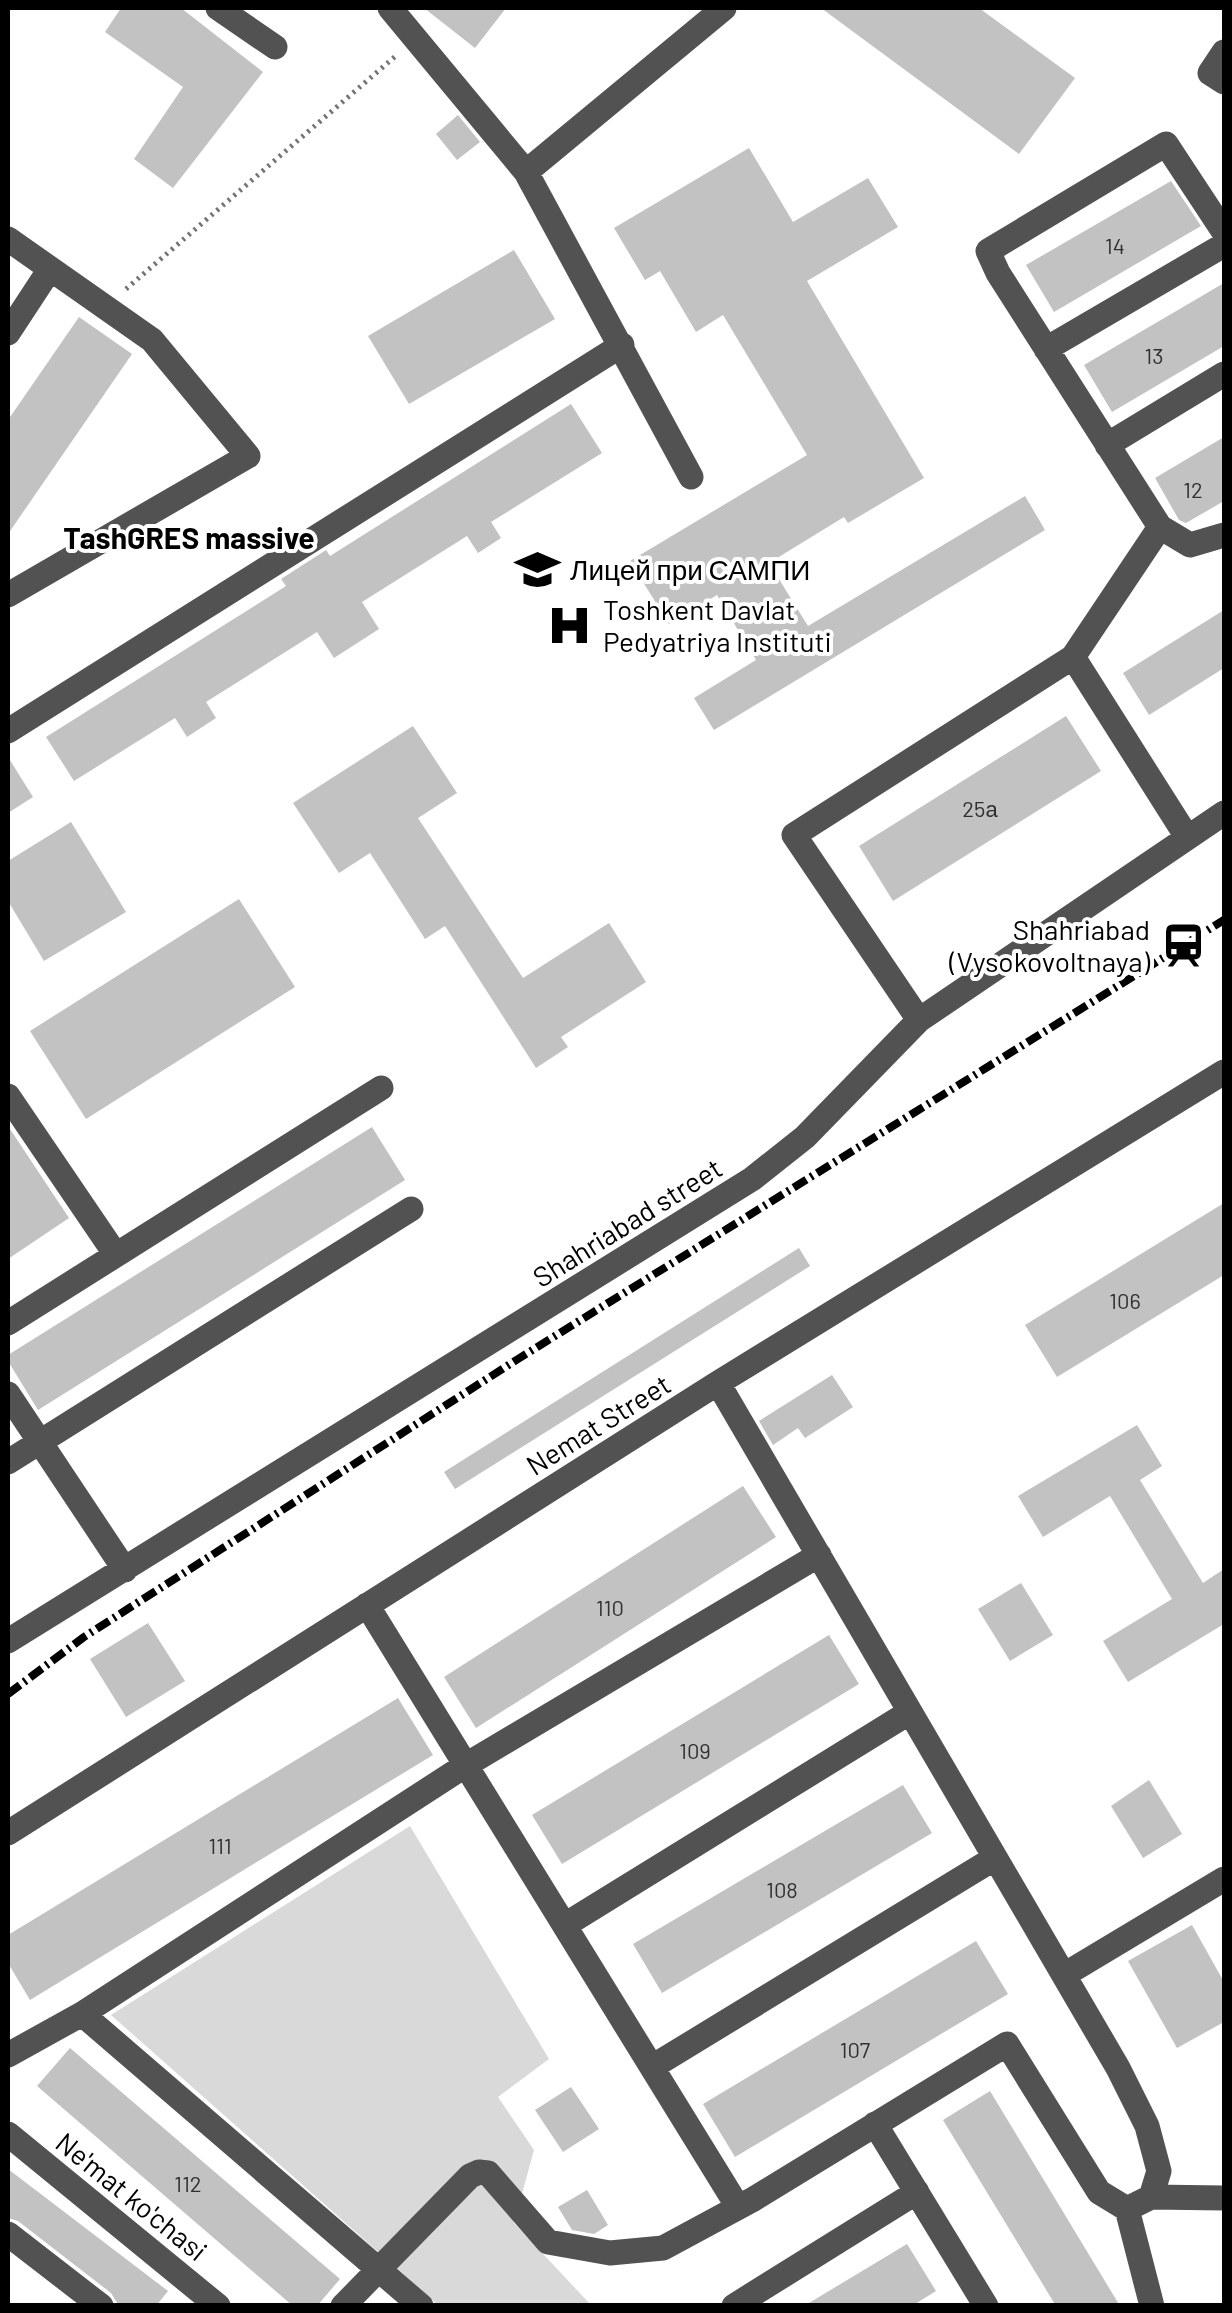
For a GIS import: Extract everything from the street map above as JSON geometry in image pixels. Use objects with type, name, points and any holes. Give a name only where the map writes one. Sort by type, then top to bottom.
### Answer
[{"type":"street","points":[[218,8],[275,46]]},
{"type":"street","points":[[390,8],[526,172],[691,477]]},
{"type":"street","points":[[526,172],[724,8]]},
{"type":"street","points":[[1224,52],[1210,73],[1224,82]]},
{"type":"street","points":[[1224,232],[1166,144],[988,251],[998,273],[1160,528],[1190,545],[1224,535]]},
{"type":"street","points":[[8,239],[152,340],[248,456],[8,595]]},
{"type":"street","points":[[1046,349],[1224,245]]},
{"type":"street","points":[[8,333],[50,269]]},
{"type":"street","points":[[8,731],[622,345]]},
{"type":"street","points":[[1107,445],[1224,374]]},
{"type":"street","points":[[919,1020],[794,835],[1073,657],[1160,528]]},
{"type":"street","points":[[1073,657],[1187,837]]},
{"type":"street","name":"Shahriabad street","points":[[15,1636],[752,1179],[804,1138],[919,1020],[1224,813]]},
{"type":"street","name":"Nemat Street","points":[[8,1833],[718,1383],[1224,1072]]},
{"type":"street","points":[[10,1317],[116,1256],[382,1088]]},
{"type":"street","points":[[8,1096],[116,1256]]},
{"type":"street","points":[[8,1462],[411,1210]]},
{"type":"street","points":[[718,1383],[1118,2068],[1147,2126],[1159,2171],[1151,2197]]},
{"type":"street","points":[[8,1394],[124,1570]]},
{"type":"street","points":[[8,2055],[82,2014],[466,1764],[819,1555]]},
{"type":"street","points":[[368,1604],[738,2207],[752,2200]]},
{"type":"street","points":[[564,1926],[910,1712]]},
{"type":"street","points":[[652,2067],[995,1858]]},
{"type":"street","points":[[1064,1975],[1224,1879]]},
{"type":"street","points":[[82,2014],[421,2306]]},
{"type":"street","points":[[343,2306],[470,2176],[479,2172],[488,2174],[548,2242],[610,2253],[663,2248],[752,2200],[1006,2044],[1098,2192],[1127,2208],[1152,2306]]},
{"type":"street","points":[[875,2124],[986,2306]]},
{"type":"street","name":"Ne'mat ko'chasi","points":[[8,2134],[218,2306]]},
{"type":"street","points":[[734,2306],[916,2192]]},
{"type":"street","points":[[1127,2208],[1151,2197],[1224,2198]]},
{"type":"street","points":[[8,2234],[102,2306]]},
{"type":"path","points":[[104,307],[416,39]]},
{"type":"shaded area","points":[[410,1826],[549,2059],[498,2097],[534,2150],[514,2223],[591,2305],[438,2305],[111,2015]]},
{"type":"building","points":[[121,8],[181,8],[263,72],[173,188],[134,159],[183,87],[105,32]]},
{"type":"building","points":[[424,8],[506,8],[475,48]]},
{"type":"building","points":[[821,8],[979,8],[1075,78],[1019,154]]},
{"type":"building","points":[[458,115],[480,142],[457,160],[436,134]]},
{"type":"building","points":[[749,148],[793,222],[868,178],[898,227],[807,281],[924,478],[848,523],[844,517],[769,563],[808,626],[1025,496],[1045,530],[714,730],[694,698],[756,660],[717,595],[669,624],[630,561],[807,455],[723,315],[696,332],[660,271],[645,280],[614,228]]},
{"type":"building","points":[[1171,181],[1201,226],[1054,312],[1026,265]]},
{"type":"building","points":[[514,250],[555,319],[409,404],[368,336]]},
{"type":"building","points":[[1224,283],[1224,346],[1112,412],[1084,365]]},
{"type":"building","points":[[79,317],[132,354],[8,534],[8,420]]},
{"type":"building","points":[[571,404],[602,453],[491,522],[501,538],[478,553],[467,536],[362,602],[379,629],[334,658],[317,632],[206,702],[216,718],[187,737],[175,718],[74,781],[46,737],[286,586],[281,579],[326,550],[330,556]]},
{"type":"building","points":[[1224,437],[1224,501],[1186,523],[1179,520],[1155,478]]},
{"type":"building","points":[[1224,610],[1224,668],[1149,715],[1123,673]]},
{"type":"building","points":[[1066,716],[1101,771],[893,901],[859,846]]},
{"type":"building","points":[[413,726],[457,793],[418,818],[523,978],[609,923],[646,982],[561,1037],[568,1047],[536,1068],[445,926],[425,939],[370,853],[339,873],[293,803]]},
{"type":"building","points":[[8,757],[33,797],[8,813]]},
{"type":"building","points":[[71,822],[126,912],[44,961],[8,901],[8,861]]},
{"type":"building","points":[[239,899],[295,987],[86,1119],[30,1031]]},
{"type":"building","points":[[8,1126],[69,1218],[8,1259]]},
{"type":"building","points":[[372,1127],[405,1180],[38,1410],[8,1355]]},
{"type":"building","points":[[1224,1203],[1224,1275],[1057,1377],[1025,1325]]},
{"type":"building","points":[[799,1248],[810,1266],[455,1489],[444,1472]]},
{"type":"building","points":[[832,1375],[853,1407],[805,1438],[798,1428],[773,1445],[759,1421]]},
{"type":"building","points":[[1137,1425],[1162,1466],[1140,1480],[1203,1583],[1224,1569],[1224,1624],[1128,1682],[1103,1641],[1172,1599],[1110,1496],[1043,1537],[1018,1496]]},
{"type":"building","points":[[743,1486],[776,1537],[476,1728],[444,1677]]},
{"type":"building","points":[[1021,1583],[1053,1635],[1010,1661],[978,1609]]},
{"type":"building","points":[[148,1623],[185,1681],[126,1717],[90,1659]]},
{"type":"building","points":[[829,1635],[859,1684],[562,1864],[532,1815]]},
{"type":"building","points":[[398,1698],[433,1755],[30,2000],[8,1963],[8,1935]]},
{"type":"building","points":[[1149,1780],[1182,1834],[1143,1858],[1111,1806]]},
{"type":"building","points":[[903,1785],[932,1833],[662,1993],[633,1944]]},
{"type":"building","points":[[1192,1925],[1224,1982],[1224,2022],[1177,2048],[1128,1961]]},
{"type":"building","points":[[976,1941],[1008,1994],[735,2157],[703,2104]]},
{"type":"building","points":[[70,2048],[340,2279],[317,2306],[293,2306],[37,2086]]},
{"type":"building","points":[[571,2087],[599,2129],[563,2152],[535,2110]]},
{"type":"building","points":[[990,2091],[1120,2306],[1056,2306],[943,2120]]},
{"type":"building","points":[[8,2169],[168,2291],[156,2306],[119,2306],[111,2293],[18,2221],[8,2218]]},
{"type":"building","points":[[587,2190],[608,2225],[594,2234],[572,2230],[558,2207]]},
{"type":"building","points":[[907,2244],[936,2291],[912,2306],[804,2306]]},
{"type":"railway","points":[[8,1694],[84,1637],[518,1359],[1224,920]]},
{"type":"place","name":"Лицей при САМПИ","points":[[537,569]]},
{"type":"place","name":"Toshkent Davlat Pedyatriya Instituti","points":[[570,625]]},
{"type":"place","name":"Shahriabad (Vysokovoltnaya)","points":[[1183,945]]},
{"type":"district","name":"TashGRES massive","points":[[189,537]]}]
